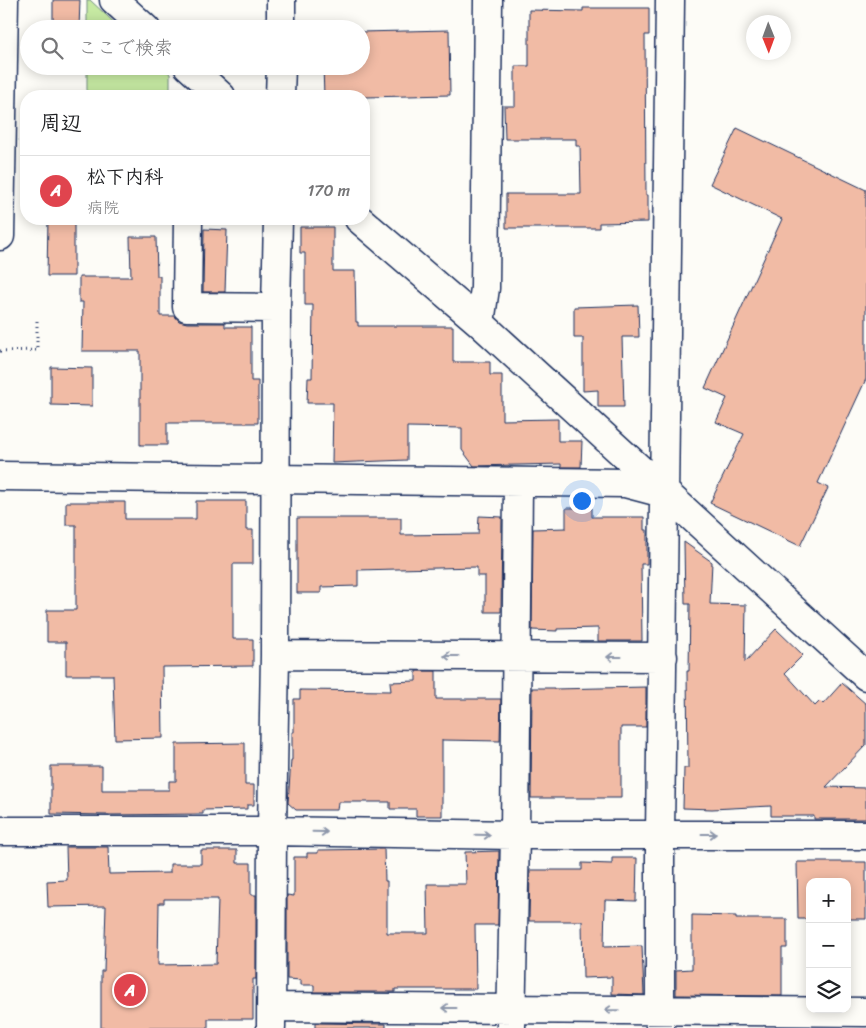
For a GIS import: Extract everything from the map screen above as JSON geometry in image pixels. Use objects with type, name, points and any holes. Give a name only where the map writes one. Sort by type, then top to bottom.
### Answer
[{"type":"street","points":[[0,236],[0,147],[4,0]]},
{"type":"street","points":[[114,0],[136,20]]},
{"type":"street","points":[[281,0],[281,20]]},
{"type":"street","points":[[480,323],[485,288],[488,0]]},
{"type":"street","points":[[660,1019],[660,834],[670,0]]},
{"type":"street","points":[[189,75],[189,90]]},
{"type":"street","points":[[198,75],[214,90]]},
{"type":"street","points":[[280,75],[280,90]]},
{"type":"street","points":[[188,225],[187,307],[276,308]]},
{"type":"street","points":[[278,225],[272,1017],[660,1019],[866,1012]]},
{"type":"street","points":[[367,225],[480,323],[866,676]]},
{"type":"street","points":[[0,476],[625,484],[664,493]]},
{"type":"street","points":[[511,1018],[515,835],[518,483]]},
{"type":"street","points":[[275,655],[663,657]]},
{"type":"street","points":[[0,831],[272,831],[515,835],[866,835]]},
{"type":"path","points":[[0,351],[37,350],[37,321]]},
{"type":"green space","points":[[87,0],[90,0],[111,20],[87,20]]},
{"type":"green space","points":[[87,75],[170,75],[170,90],[87,90]]},
{"type":"building","points":[[53,0],[80,0],[79,20],[53,20]]},
{"type":"building","points":[[583,8],[649,8],[649,35],[645,35],[646,195],[648,195],[648,222],[599,223],[599,228],[506,228],[506,194],[581,194],[580,146],[576,146],[576,139],[505,139],[504,106],[515,106],[515,66],[529,66],[529,10],[583,11]]},
{"type":"building","points":[[449,30],[450,95],[370,97],[370,90],[324,90],[323,75],[370,75],[370,32]]},
{"type":"building","points":[[737,128],[866,190],[866,379],[818,483],[828,488],[800,546],[710,503],[744,434],[716,422],[727,398],[705,388],[782,219],[710,184]]},
{"type":"building","points":[[48,225],[74,225],[74,276],[47,276]]},
{"type":"building","points":[[300,227],[333,227],[333,271],[355,271],[356,322],[358,322],[358,326],[453,326],[453,362],[490,362],[490,375],[502,375],[502,420],[558,419],[558,441],[582,441],[581,467],[561,467],[561,464],[474,466],[462,450],[462,428],[407,427],[407,460],[332,463],[333,403],[307,403],[308,378],[312,378],[313,305],[305,305],[305,253],[300,253]]},
{"type":"building","points":[[204,229],[227,230],[225,292],[203,292]]},
{"type":"building","points":[[130,237],[156,237],[157,276],[160,276],[160,316],[175,316],[179,321],[187,323],[225,323],[225,327],[251,327],[251,381],[258,381],[258,423],[167,423],[167,445],[140,445],[140,351],[82,351],[83,302],[79,302],[79,277],[131,277]]},
{"type":"building","points":[[638,305],[639,337],[622,337],[624,407],[598,407],[598,390],[583,391],[583,338],[574,338],[574,307]]},
{"type":"building","points":[[51,367],[92,368],[92,406],[51,405]]},
{"type":"building","points":[[196,501],[246,501],[246,530],[253,530],[253,564],[233,564],[233,639],[253,639],[253,666],[162,667],[163,738],[115,739],[113,675],[66,675],[66,642],[47,642],[47,610],[76,610],[76,525],[66,525],[66,502],[125,502],[125,519],[196,519]]},
{"type":"building","points":[[566,508],[592,508],[592,517],[644,517],[644,530],[647,530],[647,564],[641,564],[642,641],[598,641],[598,628],[557,629],[557,631],[532,630],[533,529],[566,528]]},
{"type":"building","points":[[479,516],[502,517],[501,612],[485,612],[485,576],[477,576],[477,567],[358,570],[358,586],[321,587],[321,593],[297,593],[297,518],[401,518],[401,535],[478,534]]},
{"type":"building","points":[[684,542],[712,562],[710,604],[746,605],[745,662],[776,629],[803,655],[785,673],[815,706],[820,701],[823,704],[842,683],[866,704],[866,745],[826,787],[866,788],[866,819],[814,819],[814,816],[771,816],[771,806],[712,809],[683,808],[684,768],[688,768],[687,671],[689,671],[690,604],[685,604]]},
{"type":"building","points":[[416,671],[436,671],[436,699],[501,699],[500,741],[442,740],[442,816],[416,816],[416,809],[390,809],[390,802],[338,802],[337,810],[296,810],[288,803],[292,760],[292,732],[294,732],[294,699],[300,699],[300,690],[391,691],[390,682],[416,681]]},
{"type":"building","points":[[646,687],[646,727],[621,727],[621,798],[531,798],[532,688]]},
{"type":"building","points":[[245,743],[245,785],[254,785],[254,805],[247,805],[247,809],[203,810],[203,814],[51,814],[51,766],[102,766],[102,790],[169,790],[169,781],[176,781],[176,744]]},
{"type":"building","points":[[66,847],[108,847],[109,874],[170,873],[170,864],[201,864],[201,850],[237,850],[237,863],[251,863],[251,895],[256,895],[256,979],[253,979],[253,1019],[208,1019],[208,1028],[101,1028],[101,971],[104,971],[106,906],[48,907],[47,881],[67,880]],"holes":[[[164,899],[218,899],[216,964],[158,965],[159,903],[164,903]]]},
{"type":"building","points":[[384,849],[385,881],[387,881],[387,933],[428,933],[427,884],[466,884],[465,852],[499,851],[498,925],[475,925],[476,989],[314,992],[314,985],[301,985],[301,980],[287,979],[287,895],[294,896],[294,857],[307,857],[307,853],[318,853],[318,850]]},
{"type":"building","points":[[612,858],[637,858],[636,901],[605,900],[604,947],[642,946],[644,995],[612,994],[612,977],[583,978],[582,921],[529,921],[530,870],[582,870],[582,863],[612,864]]},
{"type":"building","points":[[797,862],[866,862],[866,919],[851,919],[851,878],[806,878],[806,919],[798,919]]},
{"type":"building","points":[[692,915],[736,916],[736,919],[787,919],[787,948],[782,948],[782,996],[676,995],[676,970],[692,969]]},
{"type":"building","points":[[315,1023],[386,1024],[386,1028],[315,1028]]},
{"type":"place","name":"松下内科","points":[[130,990]]}]
